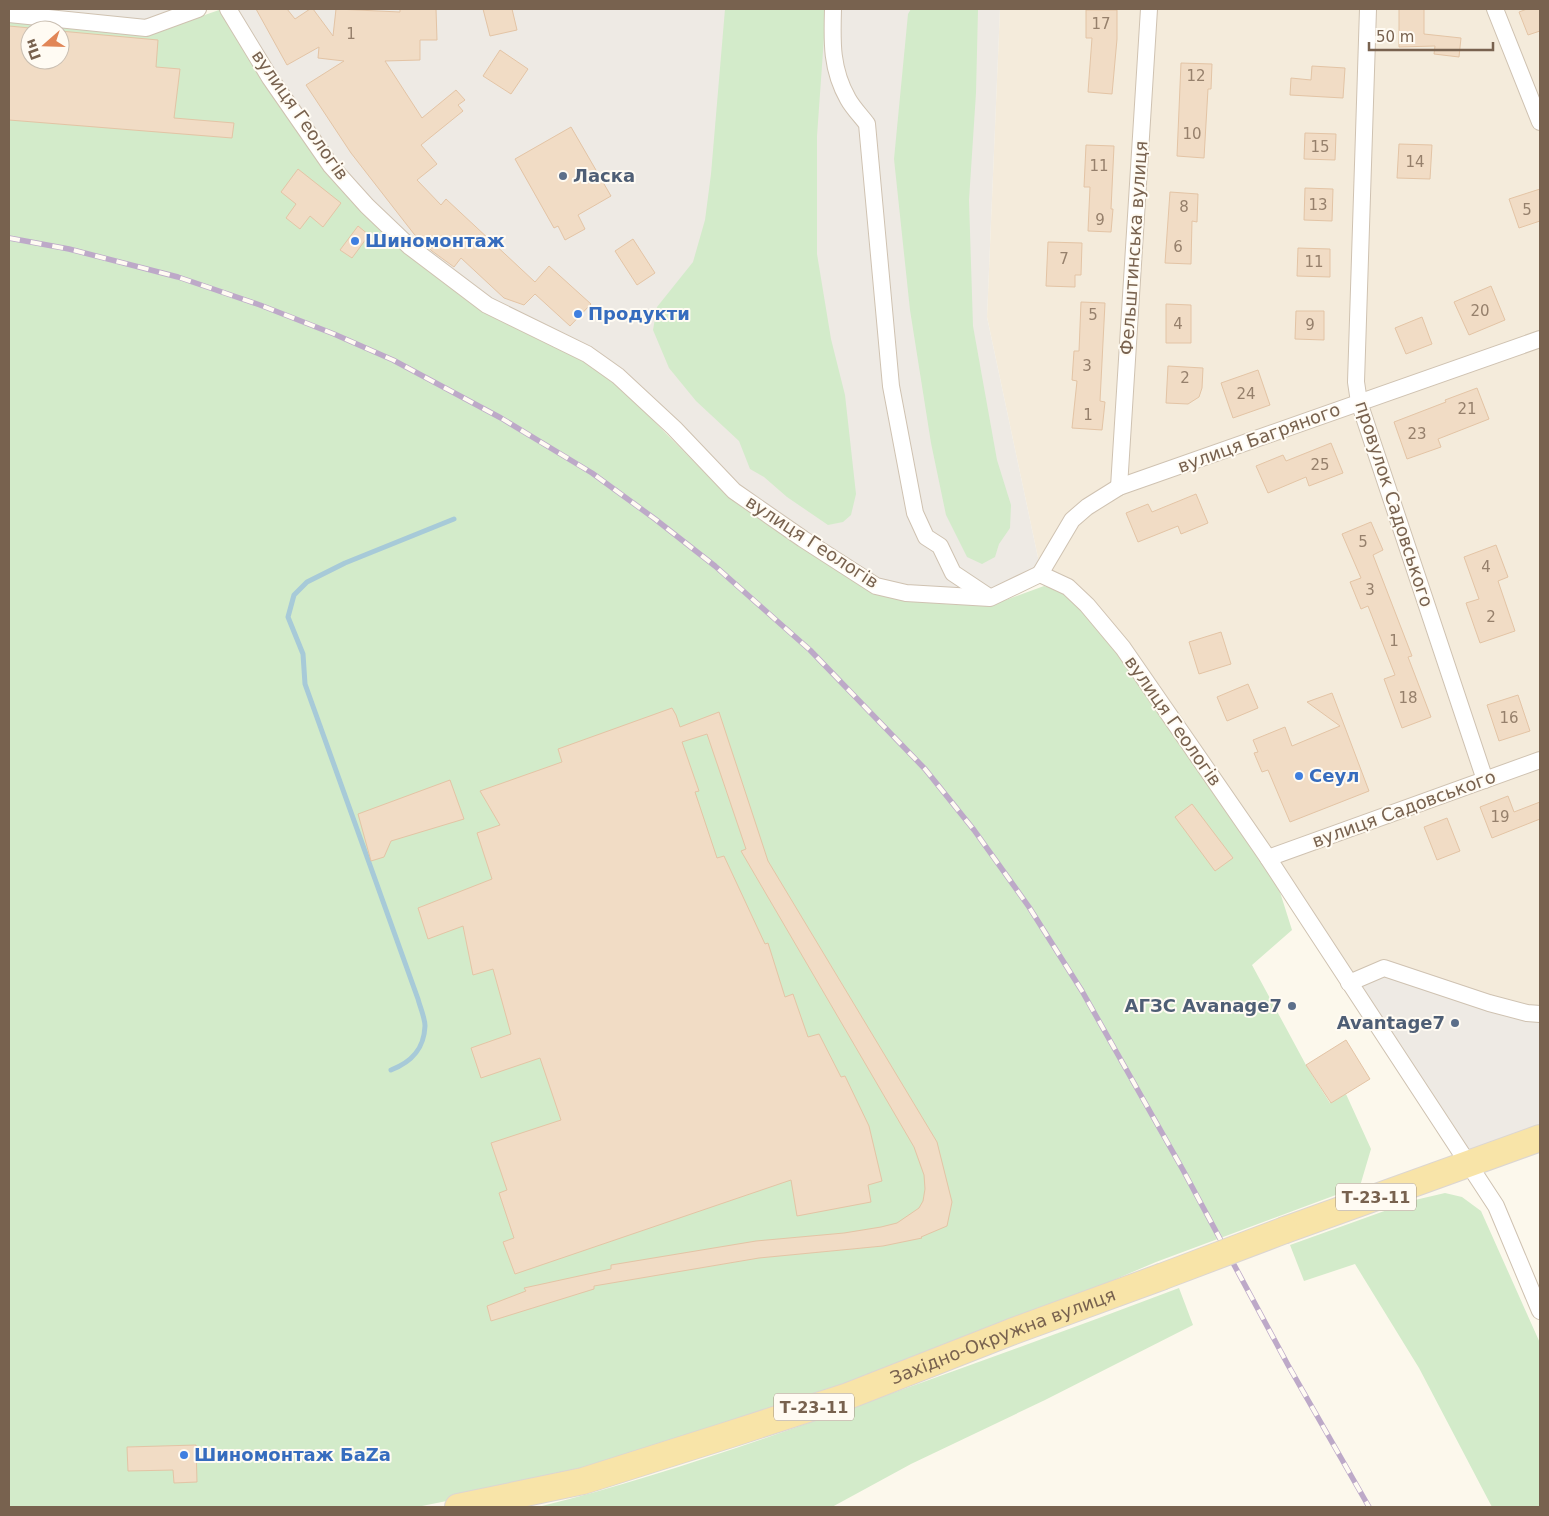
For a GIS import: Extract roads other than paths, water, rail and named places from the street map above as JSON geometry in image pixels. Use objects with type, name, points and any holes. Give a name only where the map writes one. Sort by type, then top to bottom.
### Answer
[{"type":"main road","name":"Західно-Окружна вулиця","points":[[458,1507],[583,1481],[848,1396],[1011,1332],[1540,1138]]},
{"type":"street","points":[[9,14],[146,28],[198,9]]},
{"type":"street","name":"вулиця Геологів","points":[[228,9],[270,78],[331,166],[367,206],[409,246],[487,305],[587,354],[618,376],[674,428],[734,492],[876,586],[906,593],[990,598],[1040,574],[1068,587],[1087,605],[1123,648],[1268,858],[1496,1206],[1540,1311]]},
{"type":"street","points":[[833,9],[832,54],[838,76],[848,100],[867,124],[891,386],[915,513],[926,537],[940,546],[953,573],[990,598]]},
{"type":"street","name":"Фельштинська вулиця","points":[[1120,487],[1149,9]]},
{"type":"street","name":"провулок Садовського","points":[[1368,9],[1356,382],[1360,402],[1485,780]]},
{"type":"street","points":[[1495,9],[1540,122]]},
{"type":"street","name":"вулиця Багряного","points":[[1040,574],[1072,520],[1088,507],[1120,487],[1540,339]]},
{"type":"street","name":"вулиця Садовського","points":[[1268,858],[1540,760]]},
{"type":"street","points":[[1349,983],[1384,968],[1489,1003],[1528,1013],[1540,1014]]},
{"type":"waterway","points":[[391,1070],[405,1063],[416,1054],[424,1034],[424,1020],[305,684],[303,654],[288,617],[294,595],[307,582],[345,563],[454,519]]},
{"type":"railway","points":[[9,238],[69,249],[178,277],[260,305],[393,360],[501,418],[592,473],[715,566],[810,650],[925,769],[974,830],[1029,907],[1082,991],[1183,1170],[1288,1365],[1369,1507]]},
{"type":"place","name":"Ласка","points":[[563,176]]},
{"type":"place","name":"Шиномонтаж","points":[[355,241]]},
{"type":"place","name":"Продукти","points":[[578,314]]},
{"type":"place","name":"Сеул","points":[[1299,776]]},
{"type":"place","name":"АГЗС Avanage7","points":[[1292,1006]]},
{"type":"place","name":"Avantage7","points":[[1455,1023]]},
{"type":"place","name":"Шиномонтаж БаZa","points":[[184,1455]]}]
